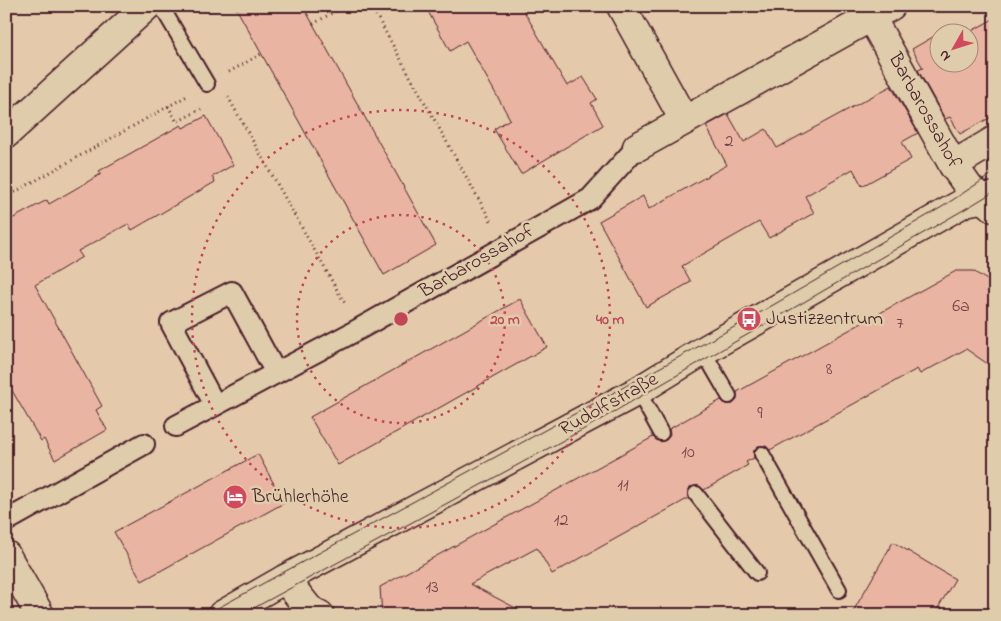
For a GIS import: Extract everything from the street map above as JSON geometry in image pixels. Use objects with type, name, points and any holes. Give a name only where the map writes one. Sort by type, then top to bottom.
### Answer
[{"type":"street","points":[[6,134],[147,6]]},
{"type":"street","points":[[622,6],[684,120]]},
{"type":"street","name":"Barbarossahof","points":[[176,426],[359,329],[590,199],[637,147],[881,12],[953,165],[970,189],[990,201]]},
{"type":"street","points":[[953,165],[995,140]]},
{"type":"street","name":"Rudolfstraße","points":[[222,615],[285,579],[638,391],[703,351],[965,202],[990,201]]},
{"type":"street","points":[[215,406],[171,323],[232,292],[276,373]]},
{"type":"street","points":[[6,521],[144,444]]},
{"type":"street","points":[[6,556],[40,615]]},
{"type":"street","points":[[285,579],[309,609],[320,615]]},
{"type":"lane","points":[[161,6],[207,84]]},
{"type":"lane","points":[[703,351],[729,396]]},
{"type":"lane","points":[[638,391],[661,433]]},
{"type":"lane","points":[[762,454],[839,590]]},
{"type":"lane","points":[[696,494],[757,573]]},
{"type":"path","points":[[312,24],[344,6]]},
{"type":"path","points":[[371,6],[491,222]]},
{"type":"path","points":[[6,198],[261,54]]},
{"type":"path","points":[[220,98],[226,95],[359,329]]},
{"type":"path","points":[[168,106],[177,122],[207,106]]},
{"type":"building","points":[[235,6],[303,6],[436,245],[384,275]]},
{"type":"building","points":[[425,6],[521,6],[567,86],[583,77],[597,99],[591,103],[603,125],[521,174],[494,129],[510,119],[466,41],[450,51]]},
{"type":"building","points":[[995,18],[995,115],[960,134],[950,117],[945,119],[918,70],[923,68],[912,49],[928,40],[928,72],[978,72],[978,27]]},
{"type":"building","points":[[891,86],[918,133],[902,142],[911,159],[862,186],[853,169],[805,196],[814,213],[769,238],[759,222],[682,266],[691,282],[646,307],[599,221],[643,196],[649,209],[727,165],[706,126],[728,114],[744,142],[766,129],[777,148]]},
{"type":"building","points":[[206,116],[233,165],[212,177],[215,182],[132,230],[128,224],[78,251],[82,257],[35,285],[102,406],[96,410],[107,430],[55,460],[44,439],[41,441],[6,380],[6,222],[47,200],[49,204],[101,174],[99,171],[181,125],[183,128]]},
{"type":"building","points":[[956,271],[973,271],[995,285],[995,369],[966,349],[920,374],[917,369],[770,450],[766,446],[758,446],[754,450],[754,458],[746,462],[748,465],[704,490],[699,486],[691,487],[688,491],[689,498],[552,574],[537,548],[470,584],[529,615],[382,615],[380,587],[653,437],[660,442],[666,440],[670,434],[669,429],[721,400],[725,404],[733,404],[737,400],[737,392]]},
{"type":"building","points":[[520,299],[547,347],[338,465],[310,417]]},
{"type":"building","points":[[258,454],[284,503],[142,581],[114,532]]},
{"type":"building","points":[[893,542],[955,579],[934,615],[851,615]]},
{"type":"tram line","points":[[205,615],[749,319],[942,207],[995,172]]},
{"type":"tram line","points":[[241,615],[584,429],[995,191]]},
{"type":"place","name":"Justizzentrum","points":[[749,319]]},
{"type":"place","name":"Brühlerhöhe","points":[[235,497]]}]
